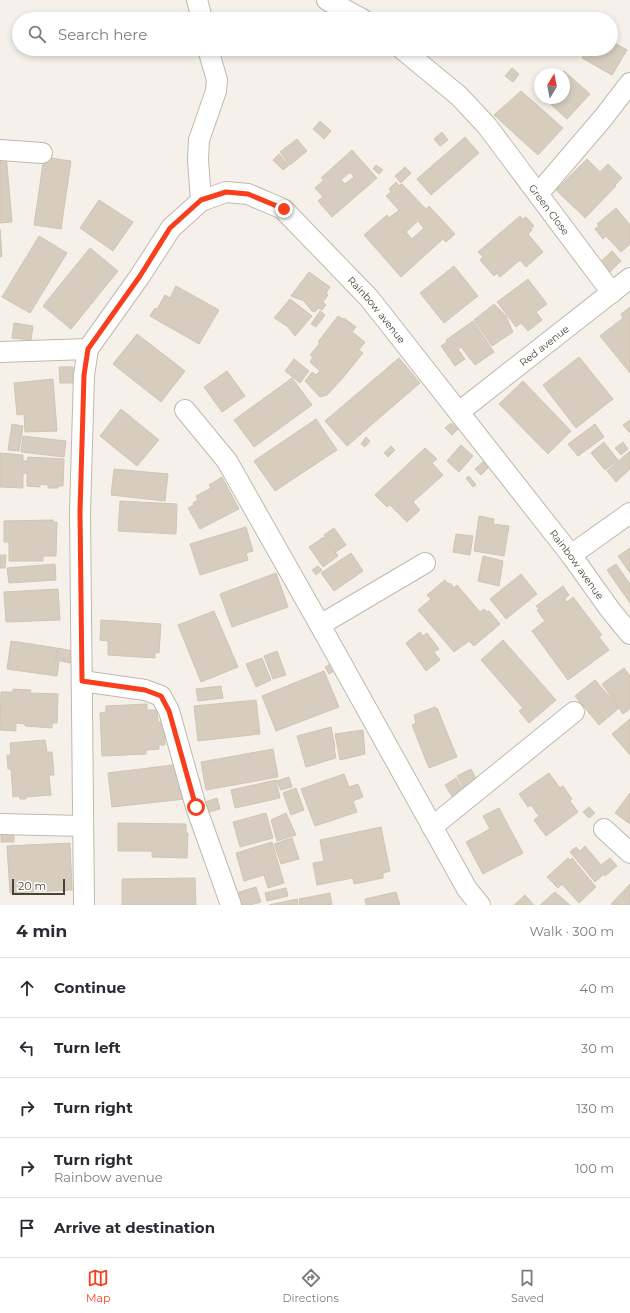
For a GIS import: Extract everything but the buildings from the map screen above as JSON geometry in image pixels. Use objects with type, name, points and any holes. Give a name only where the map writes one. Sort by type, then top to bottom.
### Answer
[{"type":"street","points":[[198,0],[201,12]]},
{"type":"street","points":[[327,0],[350,4],[356,12]]},
{"type":"street","points":[[201,200],[198,160],[199,140],[216,91],[217,80],[210,56]]},
{"type":"street","name":"Green Close","points":[[410,56],[458,96],[487,126],[612,293]]},
{"type":"street","points":[[538,194],[603,118],[630,83]]},
{"type":"street","points":[[0,150],[42,153]]},
{"type":"street","name":"Rainbow avenue","points":[[88,349],[140,276],[170,228],[201,200],[226,192],[248,194],[284,209],[369,298],[571,555],[611,611],[630,634]]},
{"type":"street","name":"Red avenue","points":[[459,412],[630,278]]},
{"type":"street","points":[[0,352],[88,349],[84,375],[80,512],[84,905]]},
{"type":"street","points":[[185,410],[227,461],[467,889],[480,905]]},
{"type":"street","points":[[571,555],[630,513]]},
{"type":"street","points":[[320,625],[425,563]]},
{"type":"street","points":[[82,681],[145,690],[161,696],[169,711],[196,807],[231,905]]},
{"type":"street","points":[[432,827],[574,712]]},
{"type":"street","points":[[0,824],[83,826]]},
{"type":"street","points":[[604,829],[630,852]]},
{"type":"route","points":[[196,807],[169,711],[161,696],[145,690],[82,681],[80,512],[84,375],[88,349],[140,276],[170,228],[201,200],[226,192],[248,194],[284,209]]}]
